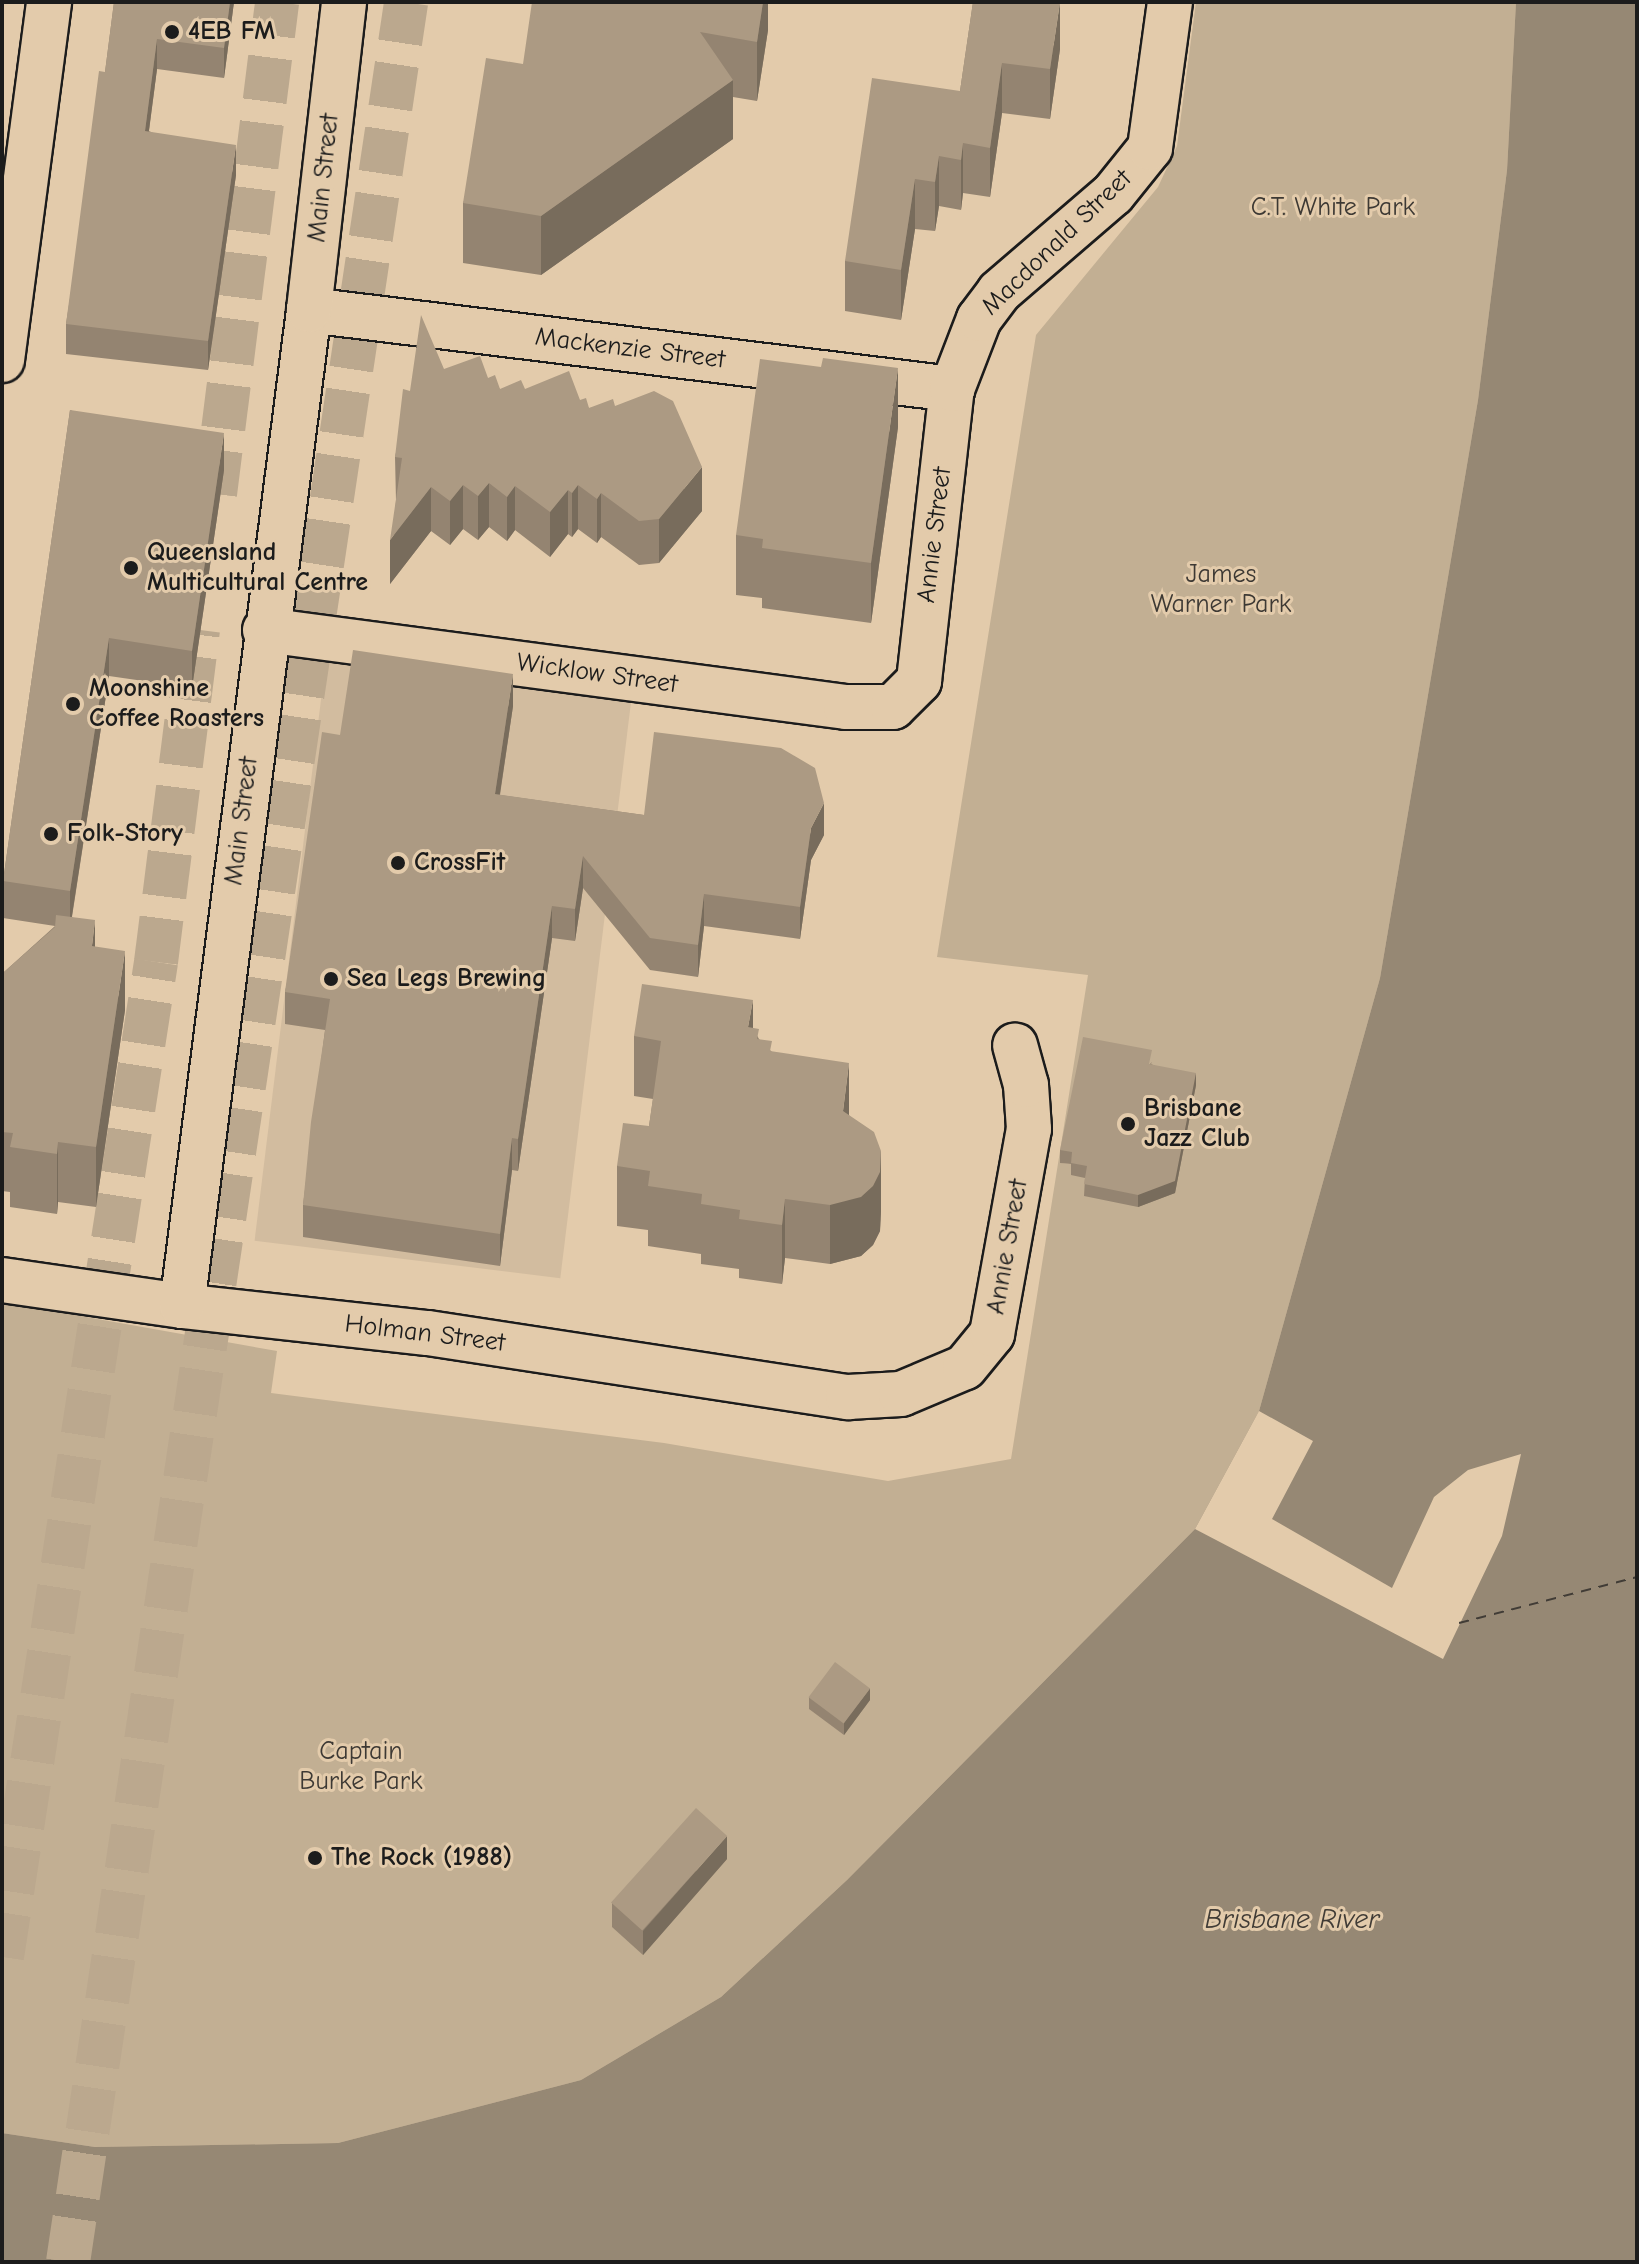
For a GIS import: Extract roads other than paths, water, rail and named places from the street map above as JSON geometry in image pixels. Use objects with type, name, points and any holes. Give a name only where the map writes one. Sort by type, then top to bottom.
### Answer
[{"type":"main road","points":[[2,360],[49,2]]},
{"type":"main road","name":"Main Street","points":[[182,1306],[265,630],[309,310],[344,2]]},
{"type":"main road","name":"Macdonald Street","points":[[952,389],[979,319],[999,292],[1113,194],[1150,148],[1170,2]]},
{"type":"main road","name":"Mackenzie Street","points":[[309,310],[952,389]]},
{"type":"main road","name":"Annie Street","points":[[919,681],[952,389]]},
{"type":"main road","name":"Wicklow Street","points":[[265,630],[846,707],[893,707],[919,681]]},
{"type":"main road","name":"Annie Street","points":[[848,1397],[901,1394],[934,1381],[965,1367],[992,1334],[1029,1129],[1026,1085],[1015,1045]]},
{"type":"main road","name":"Holman Street","points":[[2,1280],[182,1306],[428,1333],[848,1397]]},
{"type":"water","name":"Brisbane River","points":[[1516,2],[1637,2],[1637,2262],[2,2262],[2,2133],[95,2147],[338,2143],[581,2080],[721,1997],[847,1880],[1195,1529],[1259,1411],[1380,978],[1478,400],[1507,170]]},
{"type":"tunnel","points":[[215,494],[277,2]]},
{"type":"tunnel","points":[[68,2262],[406,2]]},
{"type":"tunnel","points":[[2,1957],[156,962],[198,630]]},
{"type":"place","name":"4EB FM","points":[[172,32]]},
{"type":"place","name":"Queensland Multicultural Centre","points":[[131,568]]},
{"type":"place","name":"Moonshine Coffee Roasters","points":[[73,704]]},
{"type":"place","name":"Folk-Story","points":[[51,834]]},
{"type":"place","name":"CrossFit","points":[[398,863]]},
{"type":"place","name":"Sea Legs Brewing","points":[[331,979]]},
{"type":"place","name":"Brisbane Jazz Club","points":[[1128,1124]]},
{"type":"place","name":"The Rock (1988)","points":[[315,1858]]},
{"type":"park label","name":"C.T. White Park","points":[[1333,208]]},
{"type":"park label","name":"James Warner Park","points":[[1221,590]]},
{"type":"park label","name":"Captain Burke Park","points":[[361,1767]]}]
